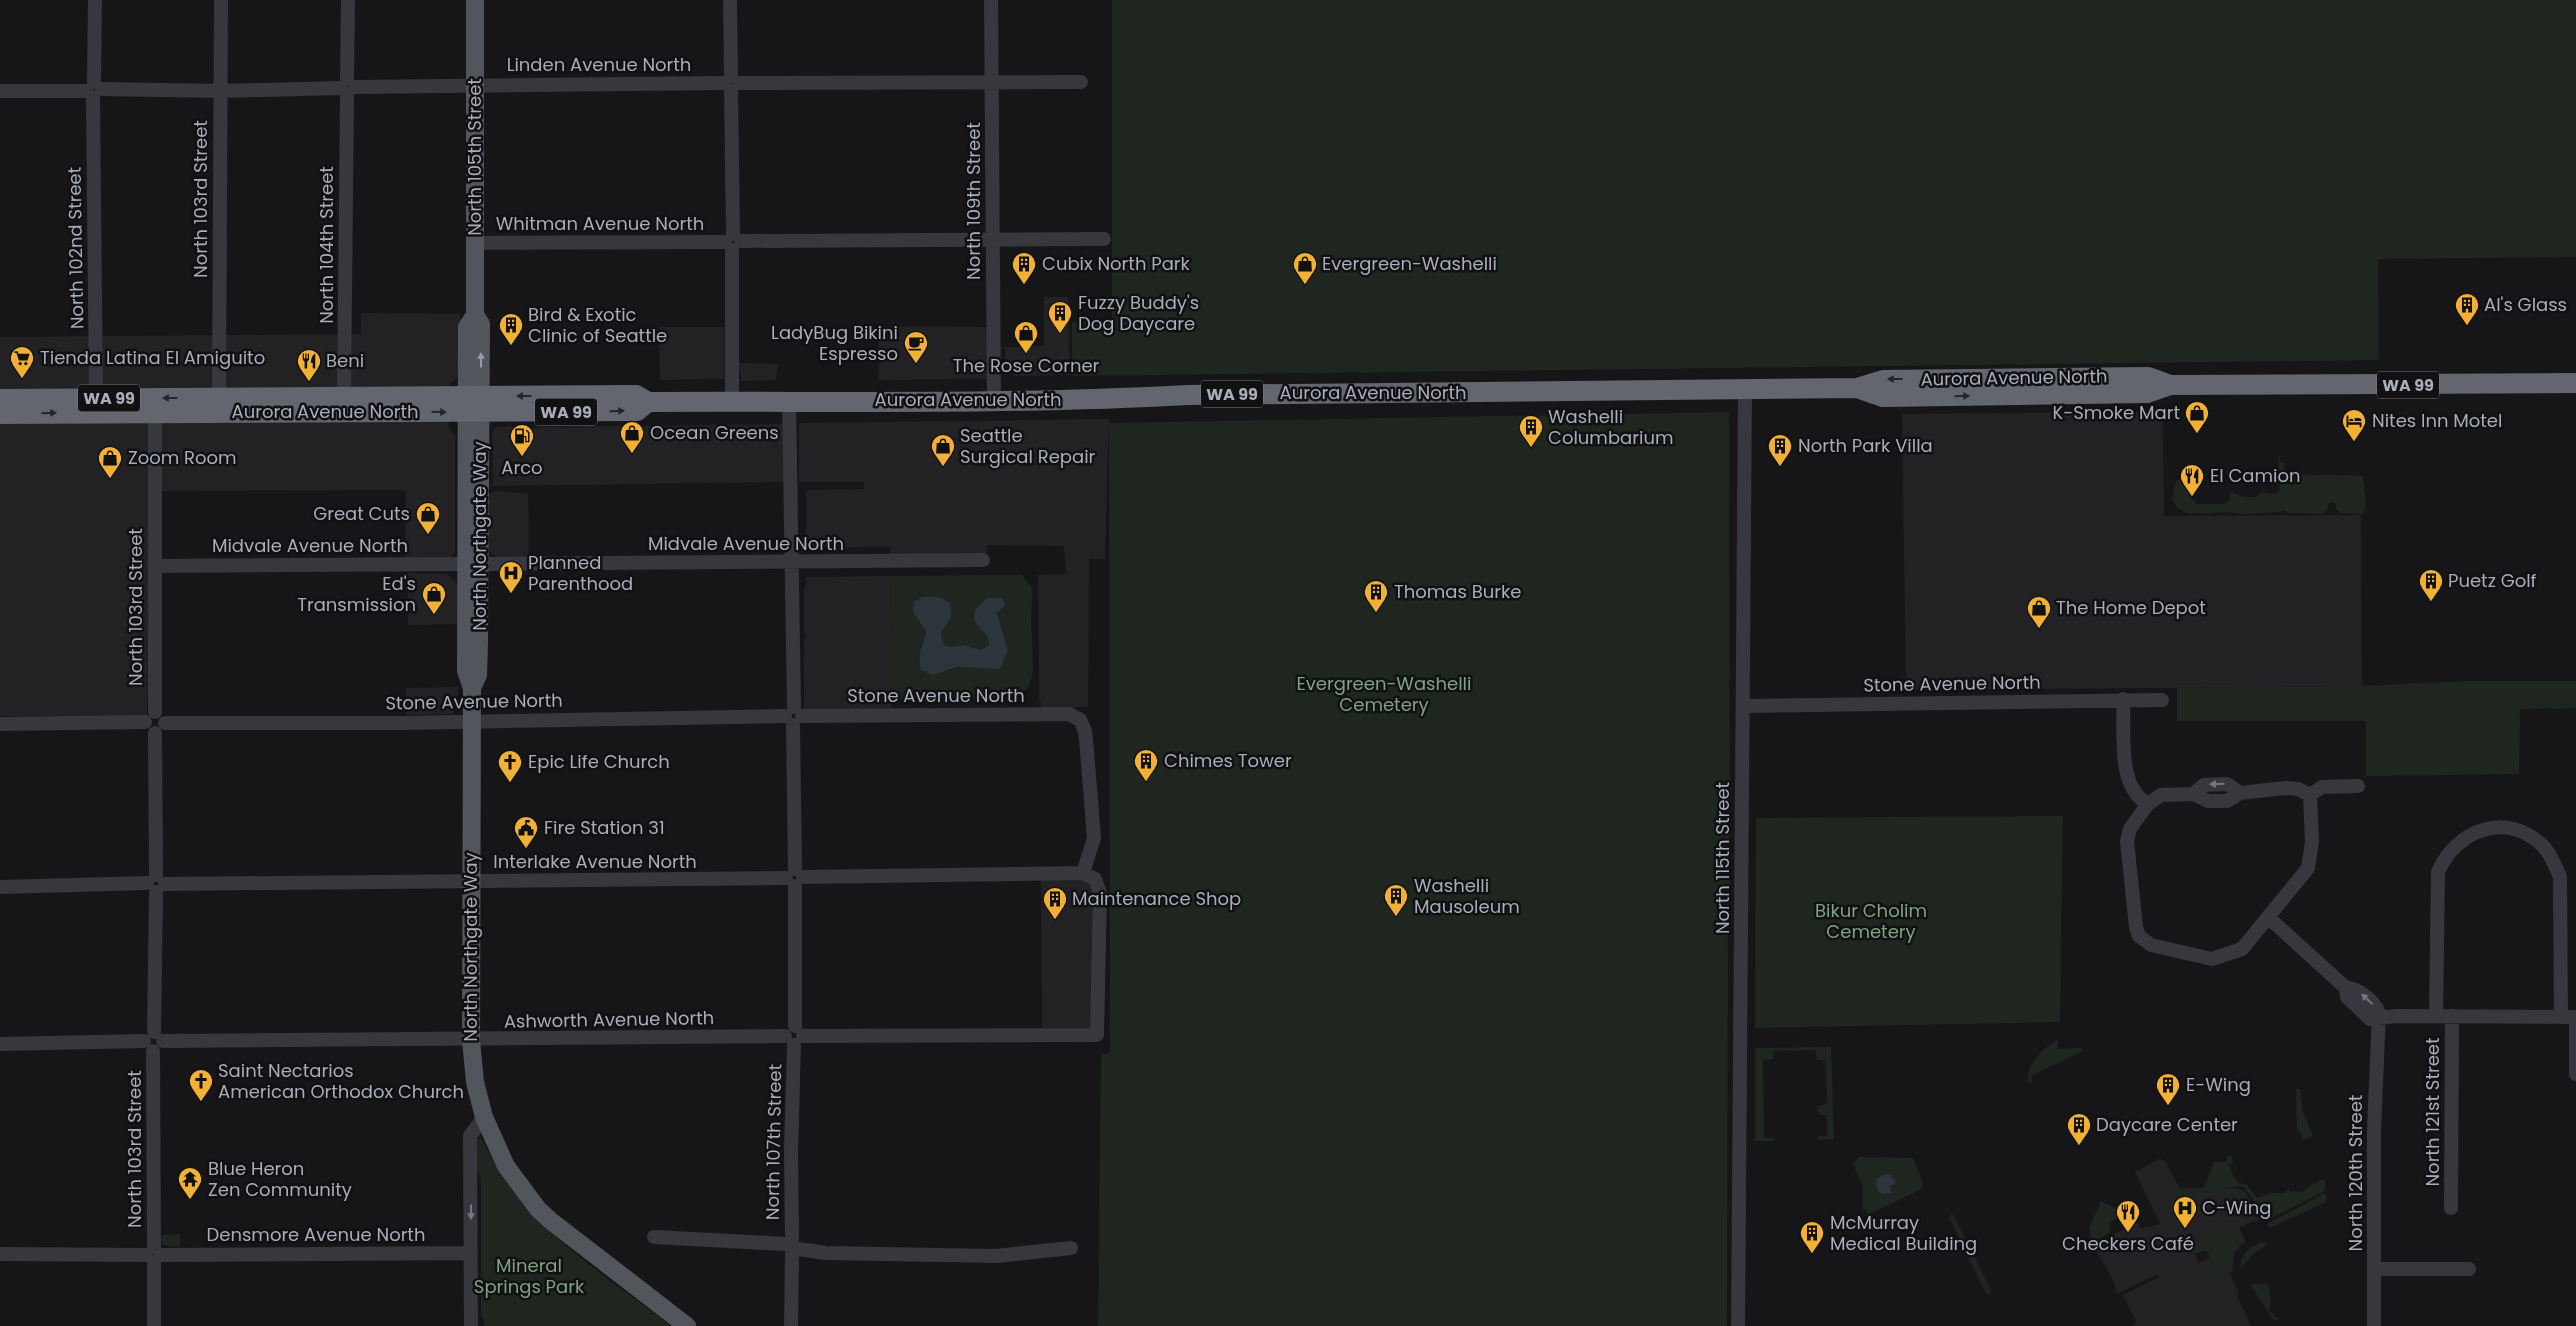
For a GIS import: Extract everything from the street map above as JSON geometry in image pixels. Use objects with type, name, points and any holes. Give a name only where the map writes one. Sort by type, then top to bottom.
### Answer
[{"type":"highway","name":"Aurora Avenue North","points":[[0,399],[344,396],[637,411],[648,402],[994,401],[1116,399],[1188,395],[1858,388],[1883,397],[2147,393],[2170,385],[2576,383]]},
{"type":"highway","name":"Aurora Avenue North","points":[[0,414],[155,413],[474,404]]},
{"type":"main road","name":"North 105th Street","points":[[474,404],[467,327],[475,315],[475,0]]},
{"type":"main road","name":"North Northgate Way","points":[[474,404],[473,564],[478,675],[472,688],[471,722],[471,1040],[475,1082],[484,1118],[506,1166],[538,1209],[687,1326]]},
{"type":"street","name":"North 102nd Street","points":[[95,0],[96,398]]},
{"type":"street","name":"North 103rd Street","points":[[219,398],[221,0]]},
{"type":"street","name":"North 104th Street","points":[[344,396],[348,0]]},
{"type":"street","points":[[730,0],[733,242],[732,402]]},
{"type":"street","name":"North 109th Street","points":[[991,0],[994,401]]},
{"type":"street","name":"Linden Avenue North","points":[[0,91],[221,90],[475,85],[1081,82]]},
{"type":"street","name":"Whitman Avenue North","points":[[474,244],[1104,239]]},
{"type":"street","name":"North 115th Street","points":[[1738,1326],[1745,390]]},
{"type":"street","name":"North 107th Street","points":[[789,401],[793,562],[795,878],[791,1152],[791,1326]]},
{"type":"street","name":"North 103rd Street","points":[[155,413],[155,712]]},
{"type":"street","name":"Midvale Avenue North","points":[[155,566],[983,560]]},
{"type":"street","points":[[2123,699],[2128,780],[2136,796],[2148,804]]},
{"type":"street","name":"Stone Avenue North","points":[[1743,706],[2123,699],[2162,700]]},
{"type":"street","points":[[155,712],[162,715],[165,723],[162,730],[155,733],[148,730],[145,722],[148,714],[155,712]]},
{"type":"street","name":"Stone Avenue North","points":[[165,723],[471,722],[794,716],[1069,714],[1080,720],[1085,731],[1087,751],[1094,838],[1083,873]]},
{"type":"street","points":[[0,724],[145,722]]},
{"type":"street","name":"North 103rd Street","points":[[154,1326],[155,733]]},
{"type":"street","points":[[2227,784],[2240,793],[2291,788],[2310,795],[2311,860],[2304,875],[2242,949],[2221,957],[2204,958],[2150,945],[2143,941],[2136,927],[2127,842],[2130,829],[2148,804],[2166,794],[2193,794],[2204,785],[2227,784]]},
{"type":"street","points":[[2310,795],[2322,787],[2358,786]]},
{"type":"street","name":"North 121st Street","points":[[2436,1016],[2438,872],[2453,846],[2474,833],[2500,827],[2522,833],[2541,844],[2553,861],[2560,877],[2561,1017]]},
{"type":"street","name":"Interlake Avenue North","points":[[0,887],[1083,873]]},
{"type":"street","name":"Ashworth Avenue North","points":[[0,1044],[154,1041],[1097,1035],[1100,893],[1095,879],[1083,873]]},
{"type":"street","points":[[2269,918],[2346,988],[2359,991],[2377,1008],[2377,1020],[2396,1016],[2576,1017],[2576,1074]]},
{"type":"street","name":"North 121st Street","points":[[2452,1016],[2452,1208]]},
{"type":"street","name":"North 120th Street","points":[[2374,1326],[2374,1130],[2377,1020]]},
{"type":"street","points":[[471,1326],[470,1136],[484,1118]]},
{"type":"street","points":[[654,1237],[791,1246],[826,1253],[996,1256],[1071,1248]]},
{"type":"street","name":"Densmore Avenue North","points":[[0,1254],[471,1253]]},
{"type":"street","points":[[2374,1269],[2469,1269]]},
{"type":"shaded area","points":[[1044,297],[1068,297],[1070,375],[1014,376],[1011,372],[1006,372],[1005,347],[1044,346]]},
{"type":"shaded area","points":[[361,313],[460,314],[459,376],[450,383],[449,429],[455,435],[455,552],[451,557],[405,564],[406,490],[161,491],[160,389],[0,390],[0,337],[361,334]]},
{"type":"shaded area","points":[[878,326],[991,327],[991,379],[879,380]]},
{"type":"shaded area","points":[[659,327],[724,327],[724,379],[660,380]]},
{"type":"shaded area","points":[[739,363],[778,364],[776,380],[741,381]]},
{"type":"shaded area","points":[[2159,411],[2163,421],[2164,516],[2361,515],[2362,686],[1906,690],[1902,414]]},
{"type":"shaded area","points":[[1109,419],[1105,559],[1089,559],[1088,707],[1041,708],[1041,701],[1039,701],[1038,575],[1066,574],[1064,546],[987,545],[987,553],[890,554],[890,547],[814,548],[806,541],[806,490],[864,489],[864,482],[799,482],[799,423]]},
{"type":"shaded area","points":[[150,422],[147,717],[0,716],[0,424]]},
{"type":"shaded area","points":[[782,424],[785,443],[786,482],[493,486],[492,431],[497,427],[522,426],[527,429],[542,427]]},
{"type":"shaded area","points":[[492,491],[528,493],[529,560],[498,557],[488,551],[488,494],[492,493]]},
{"type":"shaded area","points":[[407,573],[447,574],[457,582],[458,624],[408,625]]},
{"type":"shaded area","points":[[891,576],[894,688],[891,688],[892,712],[804,712],[804,643],[806,637],[804,633],[804,587],[806,587],[806,577]]},
{"type":"shaded area","points":[[922,597],[939,597],[950,603],[950,619],[941,632],[944,645],[951,647],[963,645],[981,650],[989,645],[987,636],[974,620],[975,610],[987,598],[1002,598],[1005,605],[997,613],[1008,651],[1000,669],[958,667],[932,675],[921,670],[920,654],[926,631],[913,612],[914,602]]},
{"type":"shaded area","points":[[458,687],[458,707],[453,714],[406,715],[406,688]]},
{"type":"shaded area","points":[[1084,879],[1094,886],[1093,1025],[1089,1028],[1042,1029],[1041,880]]},
{"type":"shaded area","points":[[2161,1158],[2180,1188],[2238,1188],[2241,1192],[2244,1191],[2261,1219],[2191,1246],[2199,1263],[2211,1257],[2221,1277],[2230,1273],[2239,1294],[2237,1296],[2251,1326],[2132,1326],[2136,1322],[2123,1295],[2159,1277],[2158,1274],[2117,1294],[2112,1278],[2092,1244],[2138,1223],[2141,1228],[2160,1224],[2135,1172]]},
{"type":"shaded area","points":[[1886,1174],[1891,1175],[1896,1183],[1889,1186],[1892,1193],[1882,1194],[1879,1192],[1876,1183],[1878,1178]]},
{"type":"green space","points":[[1112,0],[2576,0],[2576,257],[2378,259],[2379,360],[1072,376],[1072,322],[1112,319]]},
{"type":"green space","name":"Evergreen-Washelli Cemetery","points":[[1729,412],[1730,885],[1728,892],[1727,1326],[1098,1326],[1101,1055],[1110,1053],[1109,423]]},
{"type":"green space","points":[[2280,454],[2280,463],[2284,463],[2284,474],[2363,476],[2366,505],[2364,514],[2340,513],[2336,509],[2336,504],[2332,502],[2329,503],[2327,510],[2323,514],[2289,513],[2283,510],[2280,512],[2247,514],[2220,512],[2209,514],[2188,513],[2177,508],[2172,499],[2176,481],[2182,478],[2193,492],[2189,495],[2197,504],[2223,504],[2231,499],[2229,494],[2233,492],[2240,496],[2250,497],[2256,497],[2262,492],[2275,494],[2280,490],[2278,465]]},
{"type":"green space","points":[[1022,575],[1033,589],[1031,616],[1033,672],[1029,687],[1017,697],[953,699],[946,694],[941,698],[892,699],[891,688],[894,688],[891,576]],"holes":[[[1002,598],[997,613],[1008,651],[1000,669],[961,667],[949,671],[920,647],[926,631],[920,621],[949,623],[941,632],[944,645],[951,647],[963,645],[981,650],[989,646],[987,636]]]},
{"type":"green space","points":[[2466,681],[2576,681],[2576,708],[2520,709],[2519,774],[2366,776],[2366,721],[2177,721],[2177,688],[2362,686]]},
{"type":"green space","name":"Bikur Cholim Cemetery","points":[[2063,816],[2060,1022],[1755,1028],[1756,818]]},
{"type":"green space","points":[[2059,1040],[2057,1049],[2081,1048],[2083,1051],[2031,1076],[2032,1083],[2029,1084],[2029,1070],[2036,1058],[2047,1047]]},
{"type":"green space","points":[[1831,1047],[1834,1139],[1818,1140],[1818,1136],[1827,1136],[1827,1115],[1820,1115],[1817,1110],[1818,1106],[1827,1104],[1825,1060],[1817,1060],[1815,1050],[1774,1051],[1773,1059],[1763,1060],[1764,1137],[1773,1138],[1774,1141],[1755,1141],[1755,1048]]},
{"type":"green space","points":[[2296,1089],[2300,1089],[2303,1113],[2313,1136],[2302,1140],[2302,1134],[2297,1130]]},
{"type":"green space","name":"Mineral Springs Park","points":[[481,1137],[498,1168],[517,1196],[539,1220],[589,1264],[671,1326],[484,1326],[484,1320],[481,1316],[481,1180],[475,1161],[476,1141]]},
{"type":"green space","points":[[2227,1156],[2232,1156],[2233,1163],[2230,1165],[2235,1179],[2247,1185],[2257,1198],[2271,1193],[2284,1193],[2289,1189],[2289,1191],[2301,1192],[2320,1180],[2325,1180],[2325,1191],[2264,1222],[2253,1199],[2242,1186],[2203,1190],[2214,1162],[2226,1162]]},
{"type":"green space","points":[[1859,1157],[1913,1158],[1923,1182],[1922,1189],[1867,1215],[1867,1210],[1863,1210],[1863,1186],[1853,1164]]},
{"type":"green space","points":[[2160,1159],[2165,1161],[2182,1192],[2219,1193],[2241,1189],[2243,1191],[2234,1196],[2179,1196]]},
{"type":"green space","points":[[2243,1191],[2251,1200],[2248,1202]]},
{"type":"green space","points":[[2325,1193],[2327,1199],[2324,1203],[2270,1228],[2267,1224]]},
{"type":"green space","points":[[2101,1201],[2128,1214],[2109,1222],[2111,1232],[2091,1243],[2089,1228]]},
{"type":"green space","points":[[1953,1214],[1991,1290],[1990,1294],[1986,1293],[1949,1218]]},
{"type":"green space","points":[[2257,1214],[2259,1218],[2239,1227],[2245,1241],[2234,1253],[2232,1272],[2221,1277],[2206,1250],[2195,1254],[2191,1246]]},
{"type":"green space","points":[[180,1234],[180,1247],[163,1245],[160,1238],[163,1235]]},
{"type":"green space","points":[[2265,1242],[2265,1246],[2241,1267],[2242,1258],[2247,1250]]},
{"type":"green space","points":[[2250,1284],[2268,1284],[2271,1298],[2269,1311],[2279,1319],[2275,1320],[2272,1318]]},
{"type":"place","name":"Cubix North Park","points":[[1024,285]]},
{"type":"place","name":"Evergreen-Washelli","points":[[1305,285]]},
{"type":"place","name":"Al's Glass","points":[[2467,326]]},
{"type":"place","name":"Fuzzy Buddy's Dog Daycare","points":[[1060,334]]},
{"type":"place","name":"Bird & Exotic Clinic of Seattle","points":[[511,346]]},
{"type":"place","name":"The Rose Corner","points":[[1026,354]]},
{"type":"place","name":"LadyBug Bikini Espresso","points":[[916,364]]},
{"type":"place","name":"Tienda Latina El Amiguito","points":[[22,379]]},
{"type":"place","name":"Beni","points":[[309,382]]},
{"type":"place","name":"K-Smoke Mart","points":[[2197,434]]},
{"type":"place","name":"Nites Inn Motel","points":[[2354,442]]},
{"type":"place","name":"Washelli Columbarium","points":[[1531,448]]},
{"type":"place","name":"Ocean Greens","points":[[632,454]]},
{"type":"place","name":"Arco","points":[[522,457]]},
{"type":"place","name":"Seattle Surgical Repair","points":[[943,467]]},
{"type":"place","name":"North Park Villa","points":[[1780,467]]},
{"type":"place","name":"Zoom Room","points":[[110,479]]},
{"type":"place","name":"El Camion","points":[[2192,497]]},
{"type":"place","name":"Great Cuts","points":[[428,535]]},
{"type":"place","name":"Planned Parenthood","points":[[511,594]]},
{"type":"place","name":"Puetz Golf","points":[[2431,602]]},
{"type":"place","name":"Thomas Burke","points":[[1376,613]]},
{"type":"place","name":"Ed's Transmission","points":[[434,615]]},
{"type":"place","name":"The Home Depot","points":[[2039,629]]},
{"type":"place","name":"Chimes Tower","points":[[1146,782]]},
{"type":"place","name":"Epic Life Church","points":[[510,783]]},
{"type":"place","name":"Fire Station 31","points":[[526,849]]},
{"type":"place","name":"Washelli Mausoleum","points":[[1396,917]]},
{"type":"place","name":"Maintenance Shop","points":[[1055,920]]},
{"type":"place","name":"Saint Nectarios American Orthodox Church","points":[[201,1102]]},
{"type":"place","name":"E-Wing","points":[[2168,1106]]},
{"type":"place","name":"Daycare Center","points":[[2079,1146]]},
{"type":"place","name":"Blue Heron Zen Community","points":[[190,1200]]},
{"type":"place","name":"C-Wing","points":[[2185,1229]]},
{"type":"place","name":"Checkers Café","points":[[2128,1233]]},
{"type":"place","name":"McMurray Medical Building","points":[[1812,1254]]}]
